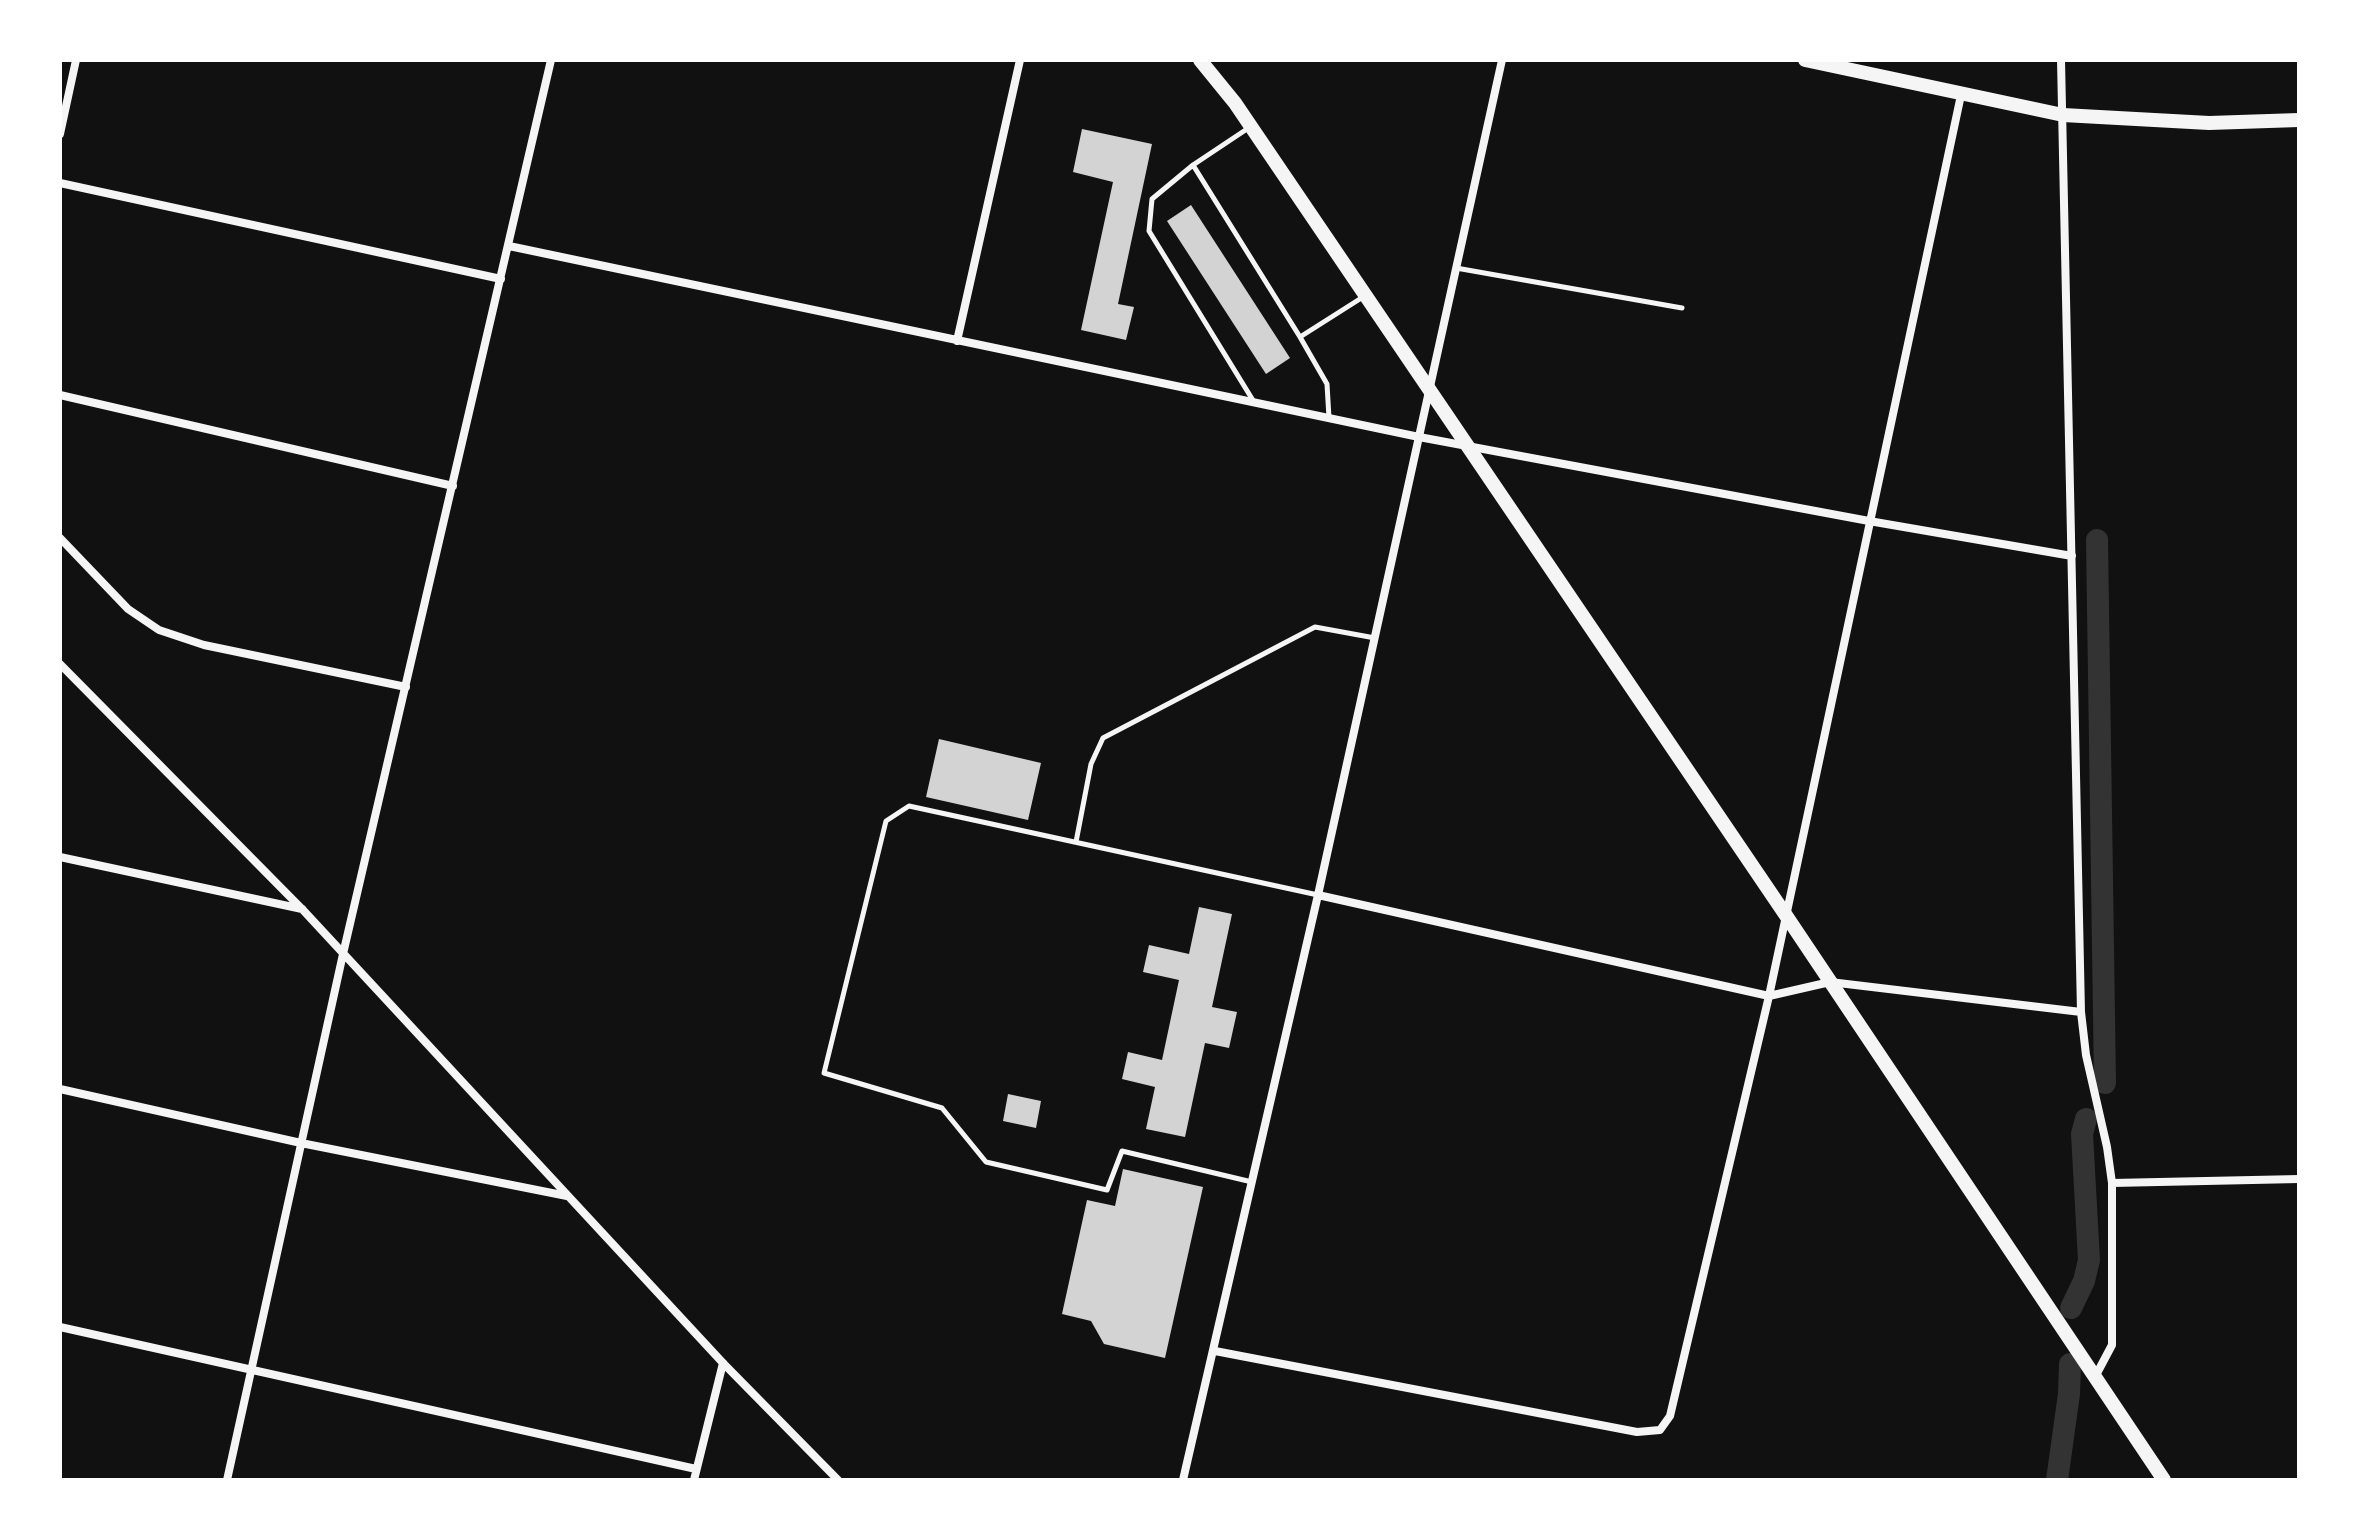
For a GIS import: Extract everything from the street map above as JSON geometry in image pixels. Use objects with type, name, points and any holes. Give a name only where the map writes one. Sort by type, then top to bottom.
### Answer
[{"type":"main road","points":[[1200,60],[1235,103]]},
{"type":"main road","points":[[1213,60],[1250,127],[1785,914],[2164,1480]]},
{"type":"main road","points":[[1805,60],[2063,115],[2209,123],[2299,120]]},
{"type":"street","points":[[60,134],[76,60]]},
{"type":"street","points":[[227,1480],[343,954],[551,60]]},
{"type":"street","points":[[957,341],[1020,60]]},
{"type":"street","points":[[1183,1480],[1318,895],[1502,60]]},
{"type":"street","points":[[2061,60],[2081,1012],[2086,1055],[2112,1183],[2112,1345],[2095,1377]]},
{"type":"street","points":[[1215,1351],[1637,1432],[1660,1430],[1670,1416],[1769,996],[1961,95]]},
{"type":"street","points":[[60,183],[501,279]]},
{"type":"street","points":[[509,246],[1419,437],[2072,556]]},
{"type":"street","points":[[60,395],[453,486]]},
{"type":"street","points":[[60,538],[128,609],[159,630],[204,645],[406,687]]},
{"type":"street","points":[[60,664],[303,910],[723,1363],[838,1480]]},
{"type":"street","points":[[60,857],[303,910]]},
{"type":"street","points":[[1318,895],[1769,996],[1830,982],[2081,1012]]},
{"type":"street","points":[[60,1089],[301,1143],[568,1197]]},
{"type":"street","points":[[2112,1183],[2299,1179]]},
{"type":"street","points":[[60,1327],[696,1469]]},
{"type":"street","points":[[694,1480],[723,1363]]},
{"type":"street","points":[[2148,1480],[2155,1466]]},
{"type":"lane","points":[[1250,127],[1193,165],[1152,199],[1149,231],[1254,402]]},
{"type":"lane","points":[[1193,165],[1327,384],[1329,418]]},
{"type":"lane","points":[[1455,267],[1682,308]]},
{"type":"lane","points":[[1300,337],[1364,296]]},
{"type":"lane","points":[[1076,842],[1091,764],[1103,738],[1315,627],[1375,638]]},
{"type":"lane","points":[[1253,1182],[1122,1151],[1107,1190],[986,1162],[942,1108],[824,1073],[886,821],[909,806],[1318,895]]},
{"type":"building","points":[[1082,129],[1152,144],[1118,304],[1134,307],[1126,340],[1081,330],[1113,182],[1073,172]]},
{"type":"building","points":[[1191,205],[1290,358],[1266,374],[1167,221]]},
{"type":"building","points":[[939,739],[1041,763],[1028,820],[926,797]]},
{"type":"building","points":[[1199,907],[1232,914],[1212,1007],[1237,1012],[1229,1048],[1205,1043],[1185,1137],[1146,1129],[1155,1087],[1122,1079],[1128,1052],[1162,1060],[1179,980],[1143,972],[1149,945],[1189,954]]},
{"type":"building","points":[[1008,1094],[1041,1101],[1036,1128],[1003,1121]]},
{"type":"building","points":[[1123,1169],[1203,1187],[1165,1358],[1104,1344],[1091,1321],[1062,1314],[1087,1200],[1115,1206]]},
{"type":"waterway","points":[[2097,540],[2105,1083]]},
{"type":"waterway","points":[[2071,1308],[2084,1281],[2089,1260],[2082,1134],[2086,1119]]},
{"type":"waterway","points":[[2057,1480],[2070,1364]]}]
